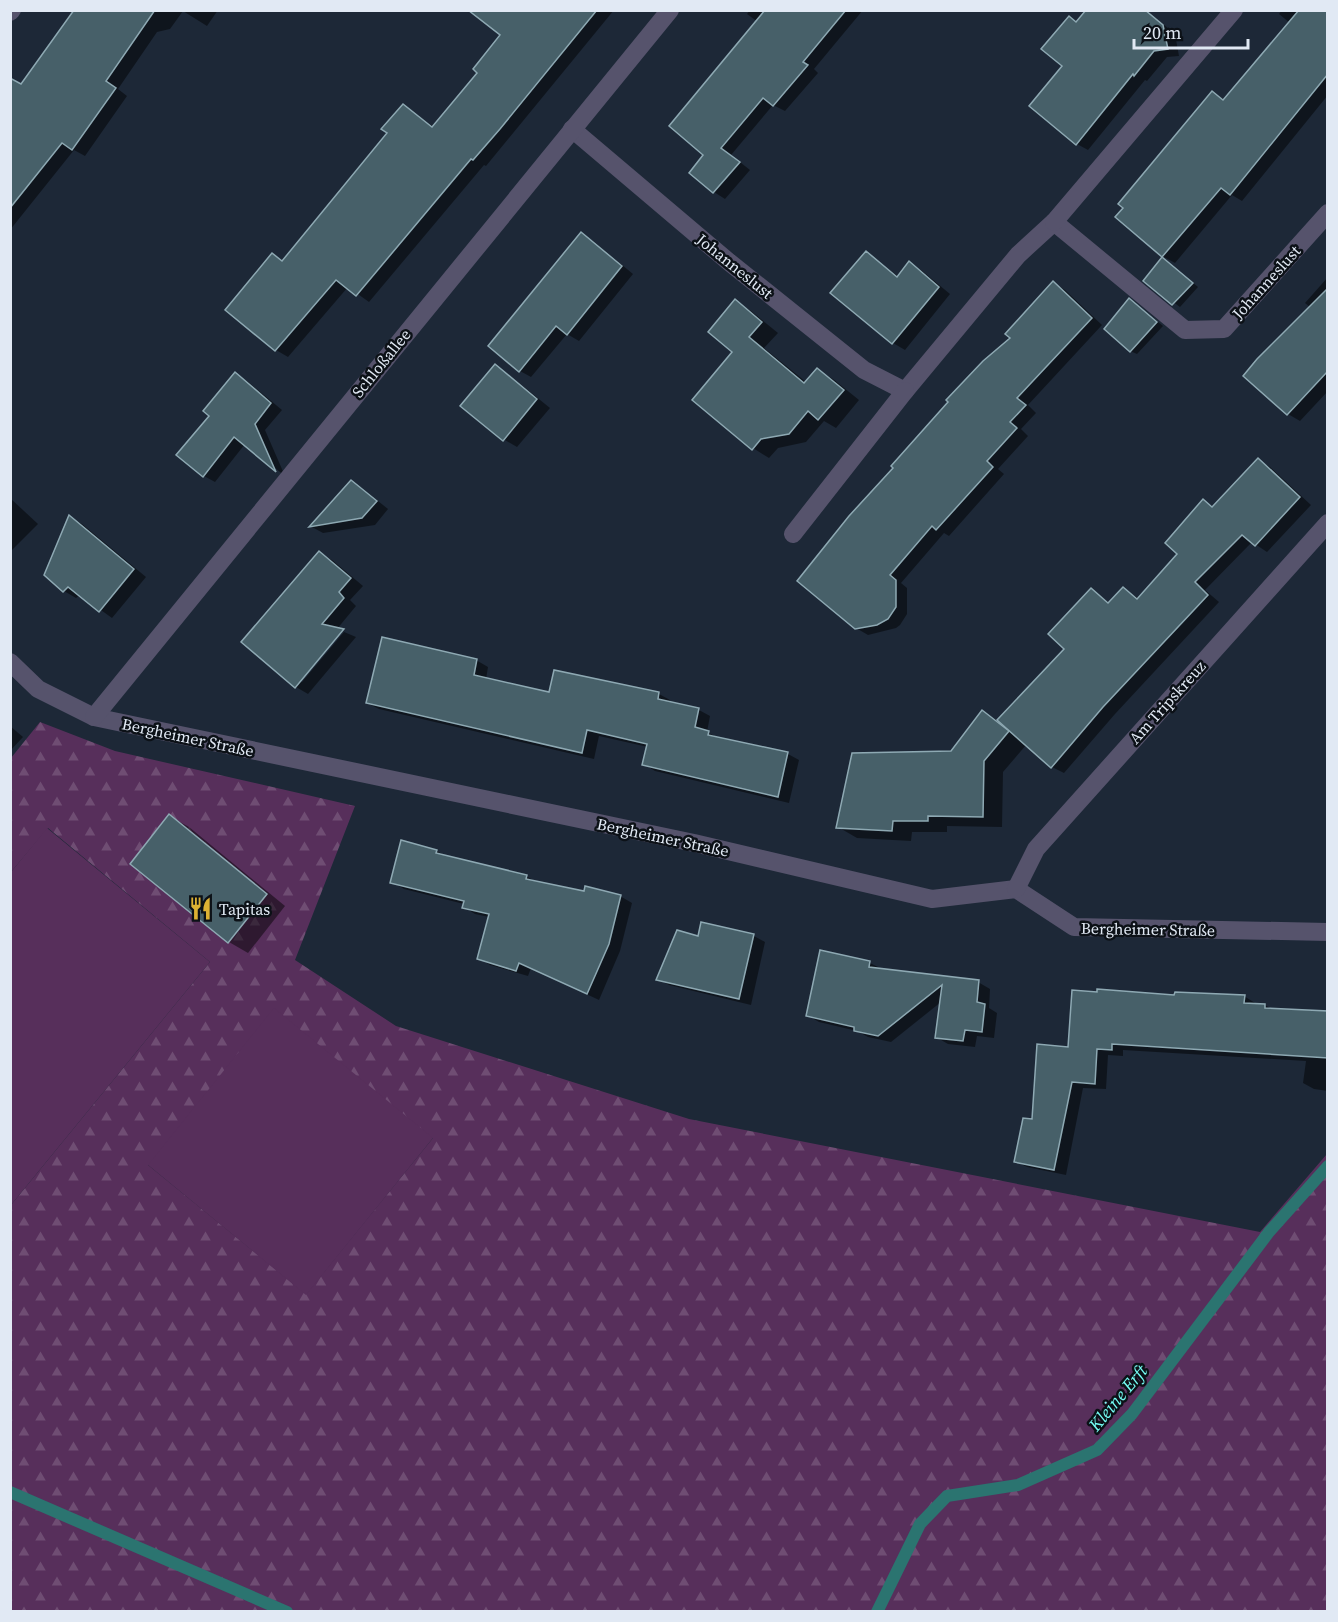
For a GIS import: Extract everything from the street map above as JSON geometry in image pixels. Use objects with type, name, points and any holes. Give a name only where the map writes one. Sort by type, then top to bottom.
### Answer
[{"type":"street","name":"Schloßallee","points":[[94,717],[670,10]]},
{"type":"street","points":[[793,534],[906,391],[1018,255],[1054,222],[1234,10]]},
{"type":"street","name":"Johanneslust","points":[[572,129],[729,262],[864,370],[906,391]]},
{"type":"street","name":"Johanneslust","points":[[1054,222],[1185,330],[1198,330],[1224,329],[1328,213]]},
{"type":"street","name":"Am Tripskreuz","points":[[1016,889],[1036,849],[1328,523]]},
{"type":"street","name":"Bergheimer Straße","points":[[10,662],[38,689],[94,717],[693,843],[932,899],[1016,889],[1074,927],[1328,932]]},
{"type":"green space","points":[[40,722],[115,751],[355,806],[295,960],[396,1026],[689,1119],[1260,1232],[1327,1154],[1327,1611],[11,1611],[11,1205],[210,962],[48,828],[11,872],[11,758]],"holes":[[[433,1138],[306,1294],[148,1165]]]},
{"type":"green space","points":[[47,828],[210,962],[11,1205],[11,872]]},
{"type":"green space","points":[[274,1008],[433,1138],[306,1295],[148,1165]]},
{"type":"building","points":[[74,10],[155,10],[106,81],[116,88],[72,150],[62,143],[10,208],[10,78],[21,84]]},
{"type":"building","points":[[468,10],[597,10],[500,129],[473,160],[471,159],[356,296],[336,280],[275,351],[225,310],[272,253],[282,261],[387,133],[381,129],[403,104],[432,127],[477,73],[473,69],[500,35]]},
{"type":"building","points":[[765,10],[846,10],[803,62],[808,65],[773,106],[763,98],[721,148],[740,162],[713,193],[689,173],[703,155],[669,126]]},
{"type":"building","points":[[1086,10],[1145,10],[1163,25],[1168,49],[1154,51],[1076,145],[1029,106],[1062,66],[1041,49],[1069,16],[1076,22]]},
{"type":"building","points":[[1299,10],[1328,10],[1328,74],[1230,195],[1221,188],[1162,257],[1115,217],[1123,208],[1118,204],[1212,91],[1223,100]]},
{"type":"building","points":[[581,232],[622,266],[567,335],[556,326],[519,372],[488,346]]},
{"type":"building","points":[[866,251],[897,277],[909,261],[939,287],[892,344],[830,293]]},
{"type":"building","points":[[1162,257],[1193,283],[1172,305],[1143,281]]},
{"type":"building","points":[[1053,281],[1092,318],[1017,398],[1026,405],[1010,422],[1017,428],[987,461],[993,467],[936,530],[932,526],[890,575],[896,580],[896,607],[888,619],[877,625],[855,629],[797,581],[849,516],[893,468],[891,466],[948,402],[946,400],[983,361],[1010,338],[1005,334]]},
{"type":"building","points":[[1328,288],[1328,371],[1287,415],[1243,376]]},
{"type":"building","points":[[1129,298],[1157,322],[1130,352],[1104,329]]},
{"type":"building","points":[[735,299],[762,322],[749,337],[804,383],[817,368],[844,390],[818,420],[808,411],[789,434],[761,439],[752,450],[692,400],[732,352],[708,332]]},
{"type":"building","points":[[495,364],[537,399],[503,441],[460,406]]},
{"type":"building","points":[[235,372],[271,403],[255,424],[276,472],[234,437],[203,477],[176,455],[209,416],[203,411]]},
{"type":"building","points":[[1258,458],[1300,497],[1255,546],[1242,535],[1195,582],[1208,595],[1103,707],[1051,768],[997,720],[1064,649],[1048,634],[1091,588],[1108,603],[1123,587],[1137,599],[1177,554],[1165,543],[1203,499],[1212,507]]},
{"type":"building","points":[[351,480],[377,501],[362,518],[309,527]]},
{"type":"building","points":[[69,515],[134,569],[99,612],[68,587],[63,592],[44,575]]},
{"type":"building","points":[[319,551],[351,578],[339,592],[344,598],[322,624],[344,629],[295,688],[241,642]]},
{"type":"building","points":[[382,637],[477,659],[474,675],[549,692],[554,670],[659,692],[658,699],[699,708],[695,727],[709,731],[708,735],[788,752],[778,797],[642,765],[647,744],[587,730],[582,753],[366,703]]},
{"type":"building","points":[[982,710],[1009,731],[984,761],[983,817],[928,816],[928,821],[893,821],[892,831],[836,828],[852,753],[951,751]]},
{"type":"building","points":[[169,814],[267,894],[228,943],[130,864]]},
{"type":"building","points":[[401,840],[437,850],[436,853],[527,875],[526,879],[584,891],[585,886],[621,895],[609,944],[587,994],[519,963],[516,971],[477,959],[489,914],[462,908],[464,901],[390,883]]},
{"type":"building","points":[[701,922],[754,934],[739,999],[656,980],[677,930],[698,936]]},
{"type":"building","points":[[820,950],[870,961],[869,967],[979,980],[977,1002],[985,1004],[982,1032],[965,1030],[963,1041],[935,1038],[942,985],[878,1036],[854,1031],[854,1027],[806,1016]]},
{"type":"building","points":[[1097,989],[1174,995],[1175,992],[1245,995],[1244,1003],[1265,1004],[1265,1008],[1328,1011],[1328,1058],[1112,1044],[1112,1050],[1097,1049],[1095,1084],[1072,1082],[1054,1170],[1014,1162],[1023,1118],[1032,1119],[1037,1044],[1068,1047],[1072,990],[1097,992]]},
{"type":"waterway","name":"Kleine Erft","points":[[877,1612],[920,1524],[947,1496],[1018,1485],[1097,1450],[1132,1414],[1269,1232],[1328,1166]]},
{"type":"waterway","points":[[10,1492],[287,1612]]},
{"type":"place","name":"Tapitas","points":[[201,909]]}]
